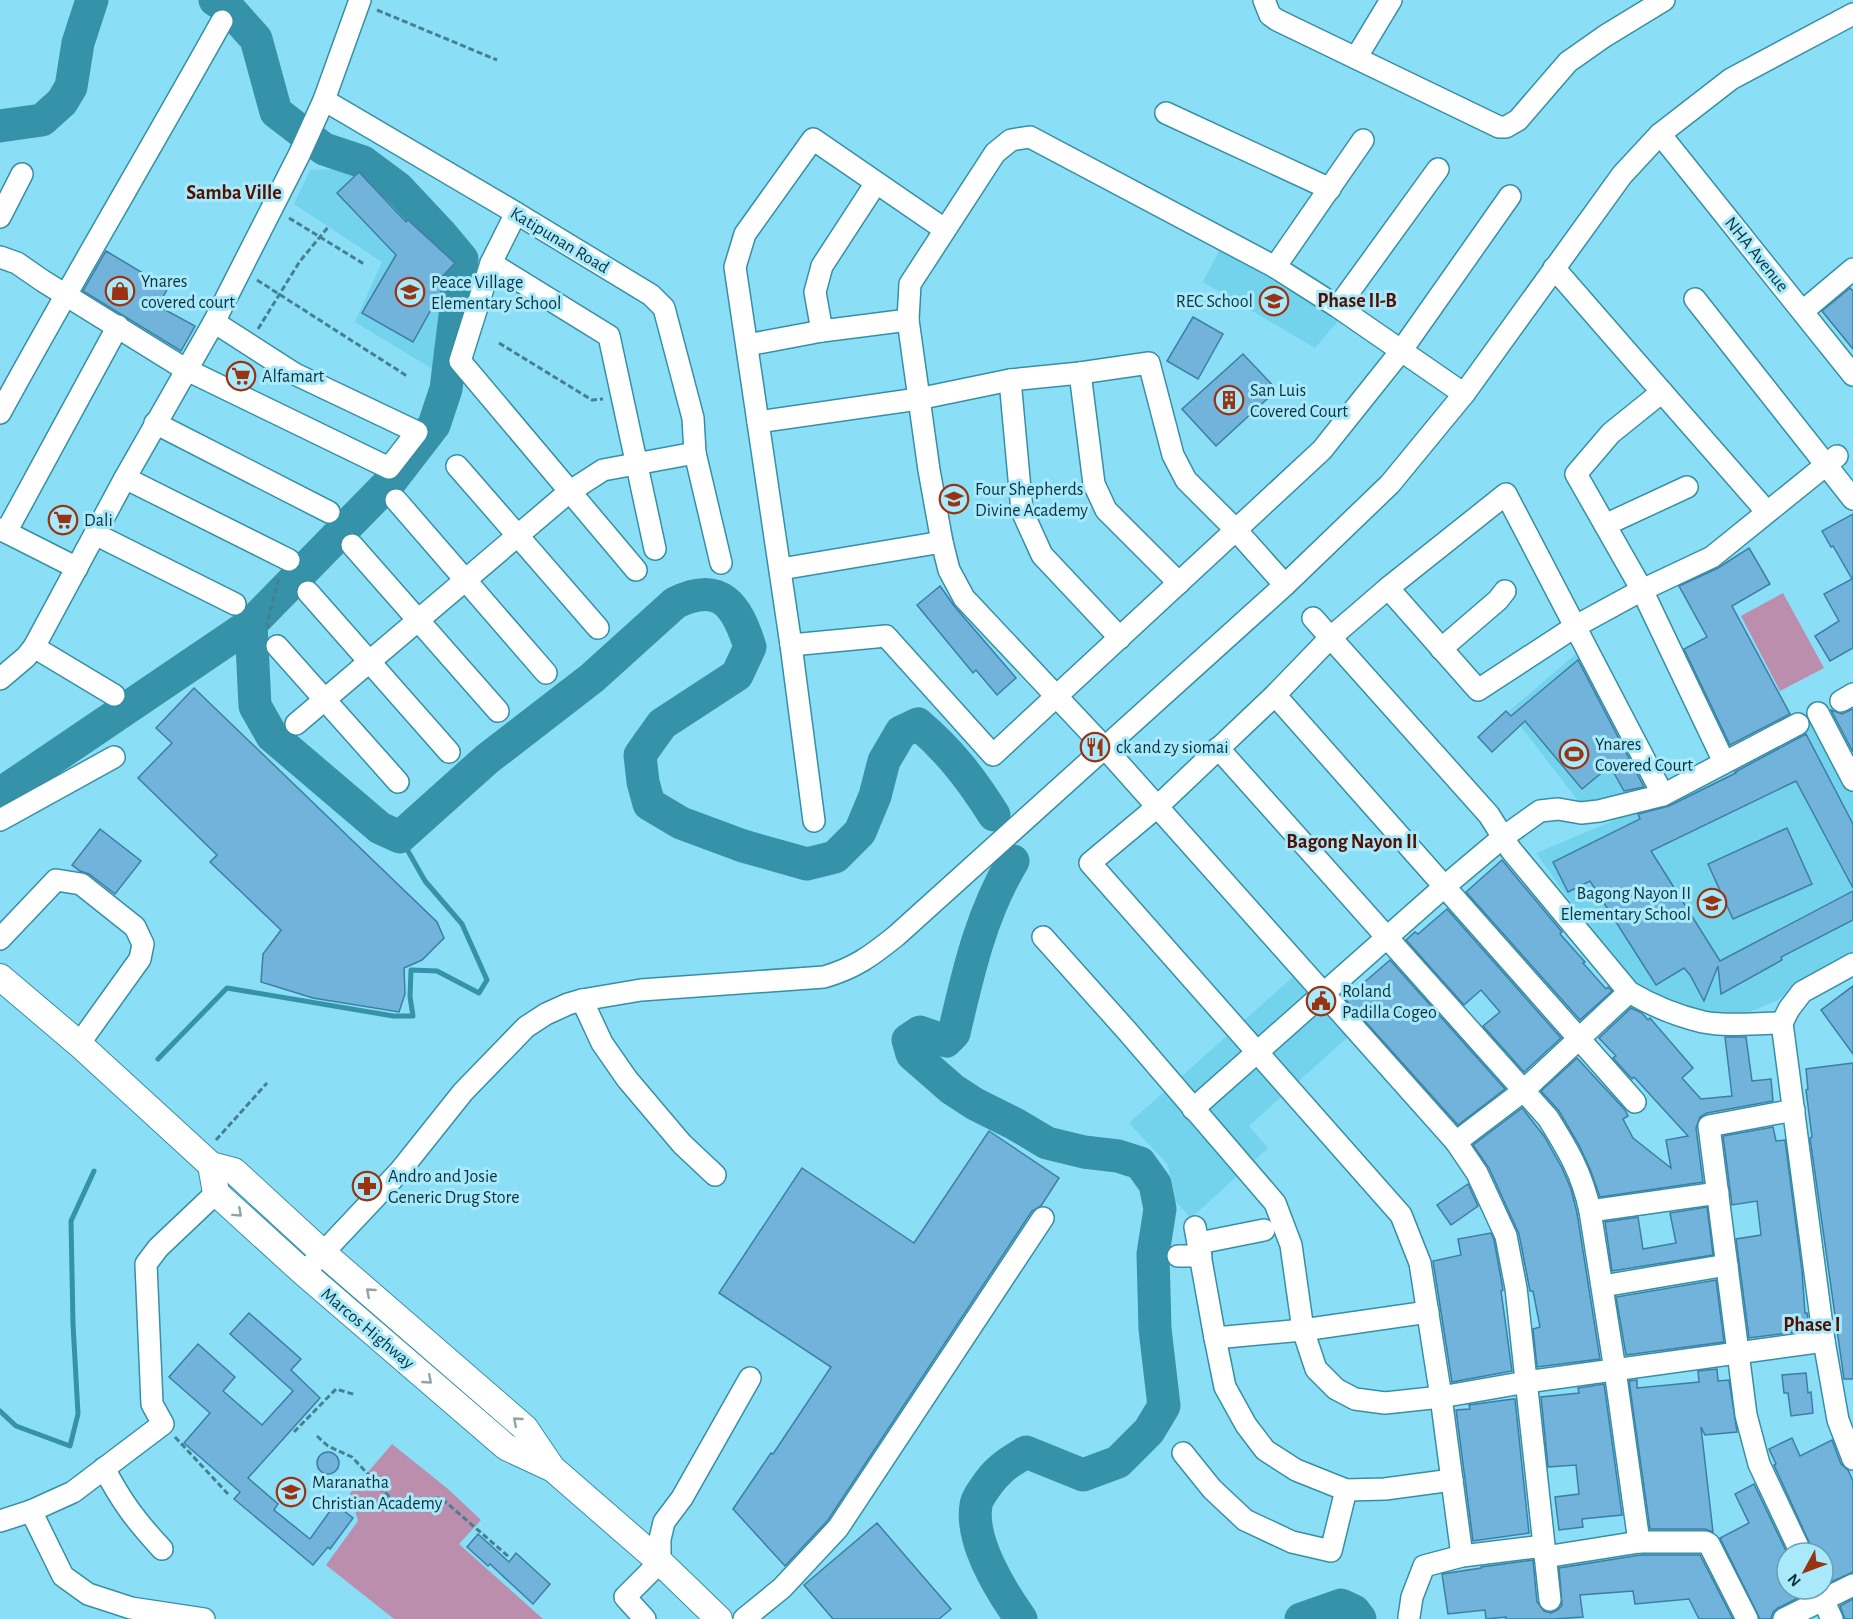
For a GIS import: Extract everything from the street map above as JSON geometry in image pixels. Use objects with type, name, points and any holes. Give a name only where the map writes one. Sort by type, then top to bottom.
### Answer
[{"type":"main road","name":"Marcos Highway","points":[[0,977],[79,1044],[206,1161],[234,1171],[322,1252],[525,1428],[552,1468],[660,1562],[719,1619]]},
{"type":"main road","points":[[206,1161],[216,1193]]},
{"type":"main road","name":"Marcos Highway","points":[[216,1193],[304,1273],[506,1447],[552,1468]]},
{"type":"street","points":[[1264,0],[1273,18],[1492,125],[1506,127],[1518,120],[1568,62],[1664,0]]},
{"type":"street","points":[[1356,58],[1391,0]]},
{"type":"street","points":[[0,679],[34,647],[155,423],[214,322],[314,124],[359,1]]},
{"type":"street","points":[[304,1273],[400,1171],[463,1092],[526,1027],[546,1014],[582,1000],[640,990],[824,977],[846,970],[872,955],[896,936],[1285,585],[1390,483],[1464,394],[1623,175],[1660,134],[1731,79],[1853,14]]},
{"type":"street","points":[[0,413],[64,295],[150,151],[222,21]]},
{"type":"street","name":"Katipunan Road","points":[[324,100],[651,295],[664,308],[693,418],[695,453],[721,563]]},
{"type":"street","points":[[1166,113],[1330,189]]},
{"type":"street","name":"NHA Avenue","points":[[1660,134],[1853,375]]},
{"type":"street","points":[[1464,394],[1338,307],[1275,267],[1030,137],[1011,140],[995,153],[910,284],[908,320],[918,399],[942,543],[949,570],[964,598],[1105,748],[1456,1142],[1477,1173],[1506,1236],[1516,1288],[1550,1600]]},
{"type":"street","points":[[814,820],[781,569],[735,267],[744,234],[813,139],[944,229]]},
{"type":"street","points":[[1275,267],[1362,140]]},
{"type":"street","points":[[1338,307],[1438,169]]},
{"type":"street","points":[[0,217],[22,174]]},
{"type":"street","points":[[822,331],[815,292],[822,266],[876,183]]},
{"type":"street","points":[[791,645],[886,636],[993,755],[1322,450],[1401,351],[1510,196]]},
{"type":"street","points":[[516,213],[491,264],[460,361],[636,570]]},
{"type":"street","points":[[0,257],[17,263],[64,295],[185,369],[389,468],[417,432],[295,374],[214,322]]},
{"type":"street","points":[[491,264],[609,336],[655,549]]},
{"type":"street","points":[[1554,268],[1767,512]]},
{"type":"street","points":[[1803,311],[1853,269]]},
{"type":"street","points":[[1695,298],[1832,460],[1853,499]]},
{"type":"street","points":[[747,345],[822,331],[908,320]]},
{"type":"street","points":[[77,568],[3,531],[118,326]]},
{"type":"street","points":[[758,422],[918,399],[1010,380],[1149,363],[1173,455],[1185,480],[1236,530],[1285,585]]},
{"type":"street","points":[[1080,373],[1094,484],[1106,510],[1179,583]]},
{"type":"street","points":[[1010,380],[1022,511],[1042,555],[1120,638]]},
{"type":"street","points":[[1662,392],[1611,433],[1576,474],[1642,590],[1724,762]]},
{"type":"street","points":[[155,423],[329,512]]},
{"type":"street","points":[[296,724],[569,492],[603,470],[695,453]]},
{"type":"street","points":[[1388,588],[1478,690],[1576,626],[1642,590],[1712,557],[1832,460]]},
{"type":"street","points":[[457,466],[598,628]]},
{"type":"street","points":[[125,478],[289,560]]},
{"type":"street","points":[[1605,525],[1687,487]]},
{"type":"street","points":[[1462,1556],[1420,1263],[1401,1215],[1090,863],[1156,807],[1275,695],[1330,638],[1388,588],[1506,494],[1663,795]]},
{"type":"street","points":[[396,500],[546,673]]},
{"type":"street","points":[[94,534],[235,604]]},
{"type":"street","points":[[781,569],[942,543]]},
{"type":"street","points":[[352,545],[498,711]]},
{"type":"street","points":[[1441,649],[1498,600],[1505,591]]},
{"type":"street","points":[[308,592],[449,753]]},
{"type":"street","points":[[1312,618],[1489,815],[1502,838],[1629,992],[1668,1011],[1703,1022],[1782,1023]]},
{"type":"street","points":[[277,646],[398,782]]},
{"type":"street","points":[[34,647],[114,695]]},
{"type":"street","points":[[1275,695],[1635,1102]]},
{"type":"street","points":[[1818,713],[1853,780]]},
{"type":"street","points":[[1193,1109],[1445,886],[1502,838],[1540,811],[1558,809],[1581,813],[1599,811],[1663,795],[1798,724]]},
{"type":"street","points":[[1218,748],[1548,1118],[1569,1151],[1585,1185],[1590,1211],[1603,1286],[1639,1542]]},
{"type":"street","points":[[0,820],[114,757]]},
{"type":"street","points":[[0,939],[56,880],[81,884],[135,927],[143,944],[140,959],[79,1044]]},
{"type":"street","points":[[1043,937],[1275,1203],[1291,1245],[1303,1330],[1316,1369],[1336,1389],[1355,1399],[1385,1403],[1441,1397],[1526,1382],[1824,1341]]},
{"type":"street","points":[[1853,964],[1802,992],[1782,1023],[1824,1341],[1838,1420],[1853,1459]]},
{"type":"street","points":[[1456,1142],[1523,1091],[1629,992]]},
{"type":"street","points":[[582,1000],[602,1043],[627,1079],[682,1144],[715,1174]]},
{"type":"street","points":[[1794,1110],[1709,1126],[1746,1415],[1759,1464],[1795,1541]]},
{"type":"street","points":[[0,1521],[31,1511],[73,1492],[164,1424],[152,1404],[146,1264],[158,1248],[216,1193]]},
{"type":"street","points":[[1590,1211],[1718,1193]]},
{"type":"street","points":[[744,1619],[782,1588],[838,1528],[1043,1218]]},
{"type":"street","points":[[1178,1256],[1198,1242],[1264,1230]]},
{"type":"street","points":[[1198,1242],[1226,1387],[1246,1425],[1266,1450],[1296,1470],[1346,1490],[1385,1490],[1452,1480]]},
{"type":"street","points":[[1603,1286],[1727,1265]]},
{"type":"street","points":[[1215,1338],[1303,1330],[1428,1312]]},
{"type":"street","points":[[645,1619],[625,1597],[660,1562],[660,1539],[664,1522],[682,1498],[750,1378]]},
{"type":"street","points":[[1184,1453],[1212,1489],[1245,1520],[1292,1542],[1331,1551],[1346,1490]]},
{"type":"street","points":[[104,1468],[119,1498],[135,1520],[162,1548]]},
{"type":"street","points":[[31,1511],[63,1576],[88,1594],[131,1608],[204,1619]]},
{"type":"street","points":[[1409,1617],[1412,1597],[1424,1566],[1462,1556],[1639,1542],[1705,1542],[1709,1544],[1747,1619]]},
{"type":"street","points":[[1784,1619],[1824,1603],[1853,1585]]},
{"type":"path","points":[[359,1],[497,60]]},
{"type":"path","points":[[272,207],[364,264]]},
{"type":"path","points":[[249,343],[300,261],[328,226]]},
{"type":"path","points":[[241,269],[407,376]]},
{"type":"path","points":[[499,343],[592,400],[623,396]]},
{"type":"path","points":[[267,624],[278,579]]},
{"type":"path","points":[[206,1161],[267,1083]]},
{"type":"path","points":[[294,1432],[336,1389],[356,1395]]},
{"type":"path","points":[[164,1424],[228,1494]]},
{"type":"path","points":[[317,1437],[328,1446],[352,1457],[394,1502],[401,1505],[415,1500],[441,1498],[508,1557]]},
{"type":"shaded area","name":"Peace Village Elementary School","points":[[360,168],[457,261],[439,373],[355,322],[382,262],[294,204],[310,170]]},
{"type":"shaded area","name":"REC School","points":[[1222,245],[1276,273],[1339,320],[1315,348],[1203,282]]},
{"type":"shaded area","points":[[1783,593],[1824,668],[1780,691],[1741,616]]},
{"type":"shaded area","points":[[1583,648],[1660,792],[1585,810],[1509,711]]},
{"type":"shaded area","name":"Bagong Nayon II Elementary School","points":[[1816,717],[1853,788],[1853,953],[1835,961],[1778,1000],[1728,1021],[1635,992],[1536,853],[1644,808]]},
{"type":"shaded area","points":[[1294,976],[1348,1037],[1249,1126],[1268,1148],[1191,1218],[1175,1201],[1168,1165],[1129,1123]]},
{"type":"shaded area","points":[[392,1444],[448,1489],[481,1520],[459,1544],[543,1619],[394,1619],[326,1565],[358,1521],[350,1493]]},
{"type":"building","points":[[359,172],[406,222],[408,220],[455,263],[435,284],[443,288],[413,342],[362,313],[396,255],[337,193]]},
{"type":"building","name":"Ynares covered court","points":[[106,251],[168,288],[158,306],[195,326],[181,351],[83,291]]},
{"type":"building","points":[[1850,288],[1853,291],[1853,349],[1822,311]]},
{"type":"building","points":[[1193,317],[1223,334],[1198,379],[1167,361]]},
{"type":"building","name":"San Luis Covered Court","points":[[1243,354],[1277,390],[1216,446],[1182,409]]},
{"type":"building","points":[[1853,514],[1853,648],[1830,661],[1815,636],[1839,621],[1824,594],[1852,579],[1822,531]]},
{"type":"building","points":[[1749,548],[1770,584],[1732,606],[1790,714],[1730,745],[1684,649],[1707,637],[1679,586],[1718,568]]},
{"type":"building","points":[[940,586],[955,607],[1016,678],[997,695],[976,670],[973,673],[917,605]]},
{"type":"building","points":[[1578,660],[1644,787],[1624,791],[1610,766],[1582,789],[1525,721],[1492,752],[1478,737],[1506,711],[1511,716]]},
{"type":"building","points":[[194,688],[437,922],[444,938],[422,960],[404,968],[405,994],[399,1012],[313,998],[261,982],[263,954],[281,930],[210,862],[217,855],[138,778],[172,743],[156,728]]},
{"type":"building","points":[[1853,709],[1853,752],[1831,710],[1842,714]]},
{"type":"building","points":[[1806,734],[1853,824],[1853,888],[1796,781],[1651,851],[1720,961],[1853,891],[1853,920],[1781,957],[1782,960],[1721,994],[1718,966],[1704,1001],[1684,968],[1656,985],[1590,881],[1568,892],[1553,862],[1640,819],[1638,814],[1669,806],[1736,773]]},
{"type":"building","points":[[1787,828],[1812,884],[1733,919],[1708,864]]},
{"type":"building","points":[[100,829],[141,861],[115,894],[89,874],[72,865]]},
{"type":"building","points":[[1502,860],[1562,932],[1560,934],[1585,962],[1583,963],[1606,989],[1608,987],[1612,991],[1580,1020],[1466,892]]},
{"type":"building","points":[[1447,909],[1561,1038],[1524,1072],[1483,1026],[1500,1012],[1481,990],[1464,1005],[1406,940],[1415,932],[1418,934]]},
{"type":"building","points":[[1390,960],[1505,1089],[1458,1125],[1345,999]]},
{"type":"building","points":[[1853,986],[1853,1054],[1821,1010]]},
{"type":"building","points":[[1631,1008],[1642,1013],[1648,1020],[1650,1018],[1693,1068],[1682,1078],[1701,1099],[1732,1096],[1725,1037],[1746,1037],[1752,1081],[1771,1079],[1773,1101],[1707,1113],[1700,1117],[1696,1128],[1703,1182],[1600,1197],[1579,1145],[1559,1111],[1541,1091],[1577,1058],[1625,1110],[1628,1116],[1623,1119],[1633,1138],[1671,1168],[1666,1140],[1688,1136],[1634,1077],[1632,1079],[1613,1058],[1616,1056],[1599,1038]]},
{"type":"building","points":[[1853,1063],[1853,1379],[1844,1379],[1810,1138],[1812,1137],[1806,1090],[1808,1089],[1806,1069]]},
{"type":"building","points":[[1522,1108],[1544,1136],[1571,1189],[1577,1213],[1600,1359],[1537,1367],[1533,1329],[1540,1327],[1533,1291],[1530,1291],[1519,1234],[1489,1168],[1473,1145]]},
{"type":"building","points":[[1773,1127],[1776,1141],[1785,1140],[1802,1271],[1805,1313],[1807,1313],[1810,1330],[1749,1338],[1736,1239],[1761,1235],[1757,1201],[1732,1205],[1723,1136]]},
{"type":"building","points":[[989,1131],[1059,1178],[1041,1206],[1032,1211],[828,1520],[785,1566],[733,1509],[831,1367],[719,1293],[802,1168],[914,1243]]},
{"type":"building","points":[[1468,1184],[1478,1206],[1451,1225],[1437,1205]]},
{"type":"building","points":[[1707,1207],[1713,1255],[1612,1271],[1605,1222],[1638,1217],[1643,1249],[1676,1243],[1670,1213]]},
{"type":"building","points":[[1491,1233],[1503,1290],[1501,1291],[1512,1371],[1452,1382],[1433,1261],[1461,1255],[1458,1239]]},
{"type":"building","points":[[1716,1280],[1724,1342],[1626,1355],[1616,1297]]},
{"type":"building","points":[[249,1313],[301,1359],[291,1370],[320,1398],[248,1478],[278,1504],[274,1510],[310,1539],[335,1504],[353,1518],[330,1549],[328,1547],[313,1565],[234,1499],[240,1492],[184,1443],[210,1413],[169,1377],[198,1344],[235,1377],[223,1391],[262,1425],[293,1391],[230,1334]]},
{"type":"building","points":[[1717,1369],[1718,1381],[1729,1380],[1737,1432],[1705,1435],[1701,1427],[1713,1532],[1705,1529],[1650,1529],[1629,1381],[1637,1380],[1637,1388],[1699,1382],[1698,1371]]},
{"type":"building","points":[[1806,1373],[1813,1413],[1791,1416],[1788,1393],[1784,1393],[1782,1375]]},
{"type":"building","points":[[1604,1384],[1622,1515],[1582,1519],[1583,1527],[1559,1530],[1555,1497],[1579,1494],[1576,1465],[1548,1467],[1541,1397],[1579,1393],[1578,1388]]},
{"type":"building","points":[[1515,1399],[1529,1533],[1473,1541],[1456,1410],[1470,1409],[1469,1405]]},
{"type":"building","points":[[1792,1438],[1800,1456],[1832,1440],[1841,1464],[1848,1470],[1853,1481],[1853,1572],[1835,1580],[1835,1541],[1809,1541],[1769,1449]]},
{"type":"building","points":[[324,1452],[332,1452],[339,1459],[339,1467],[332,1474],[324,1474],[317,1467],[317,1459]]},
{"type":"building","points":[[1754,1484],[1781,1541],[1775,1541],[1775,1601],[1792,1601],[1773,1612],[1771,1619],[1760,1619],[1720,1538],[1749,1523],[1735,1494]]},
{"type":"building","points":[[877,1523],[951,1609],[939,1619],[833,1619],[804,1585]]},
{"type":"building","points":[[478,1534],[509,1562],[516,1553],[550,1584],[533,1604],[490,1564],[488,1566],[467,1547]]},
{"type":"building","points":[[1640,1555],[1700,1555],[1733,1619],[1699,1619],[1689,1599],[1635,1604],[1633,1591],[1580,1595],[1583,1617],[1486,1619],[1485,1610],[1448,1614],[1442,1574],[1533,1560],[1537,1602],[1544,1611],[1551,1613],[1562,1605],[1559,1568]]},
{"type":"building","points":[[1853,1599],[1853,1619],[1845,1619],[1840,1606]]},
{"type":"waterway","points":[[0,126],[42,120],[62,102],[71,87],[78,43],[92,0]]},
{"type":"waterway","points":[[215,0],[231,11],[256,39],[276,112],[324,149],[363,162],[398,188],[462,259],[446,389],[434,425],[390,482],[251,624],[255,706],[272,736],[380,828],[400,837],[487,759],[592,678],[675,603],[704,594],[716,596],[733,609],[750,647],[737,675],[662,724],[640,755],[643,782],[649,804],[681,823],[743,846],[807,864],[835,857],[860,832],[875,796],[884,761],[901,732],[918,724],[960,767],[994,815]]},
{"type":"waterway","points":[[0,794],[251,624]]},
{"type":"waterway","points":[[158,1059],[227,988],[393,1016],[413,1016],[410,997],[411,970],[437,971],[479,993],[487,980],[462,924],[425,881],[400,837]]},
{"type":"waterway","points":[[1013,861],[984,923],[970,966],[954,1033],[946,1041],[920,1032],[908,1040],[912,1054],[952,1089],[975,1104],[1047,1143],[1084,1152],[1118,1156],[1140,1163],[1155,1184],[1160,1209],[1153,1254],[1155,1329],[1164,1406],[1149,1431],[1118,1462],[1083,1475],[1026,1452],[1002,1468],[982,1492],[976,1505],[975,1519],[982,1550],[996,1580],[1021,1619]]},
{"type":"waterway","points":[[0,1411],[16,1426],[70,1446],[78,1414],[71,1221],[94,1171]]},
{"type":"waterway","points":[[1301,1619],[1341,1605],[1354,1611],[1360,1619]]},
{"type":"place","name":"Ynares covered court","points":[[120,291]]},
{"type":"place","name":"Peace Village Elementary School","points":[[410,292]]},
{"type":"place","name":"REC School","points":[[1274,301]]},
{"type":"place","name":"Alfamart","points":[[241,376]]},
{"type":"place","name":"San Luis Covered Court","points":[[1229,400]]},
{"type":"place","name":"Four Shepherds Divine Academy","points":[[954,499]]},
{"type":"place","name":"Dali","points":[[63,520]]},
{"type":"place","name":"ck and zy siomai","points":[[1095,747]]},
{"type":"place","name":"Ynares Covered Court","points":[[1574,754]]},
{"type":"place","name":"Bagong Nayon II Elementary School","points":[[1712,903]]},
{"type":"place","name":"Roland Padilla Cogeo","points":[[1321,1001]]},
{"type":"place","name":"Andro and Josie Generic Drug Store","points":[[367,1186]]},
{"type":"place","name":"Maranatha Christian Academy","points":[[291,1492]]},
{"type":"district","name":"Samba Ville","points":[[234,192]]},
{"type":"district","name":"Phase II-B","points":[[1357,300]]},
{"type":"district","name":"Bagong Nayon II","points":[[1352,841]]},
{"type":"district","name":"Phase I","points":[[1812,1324]]}]
